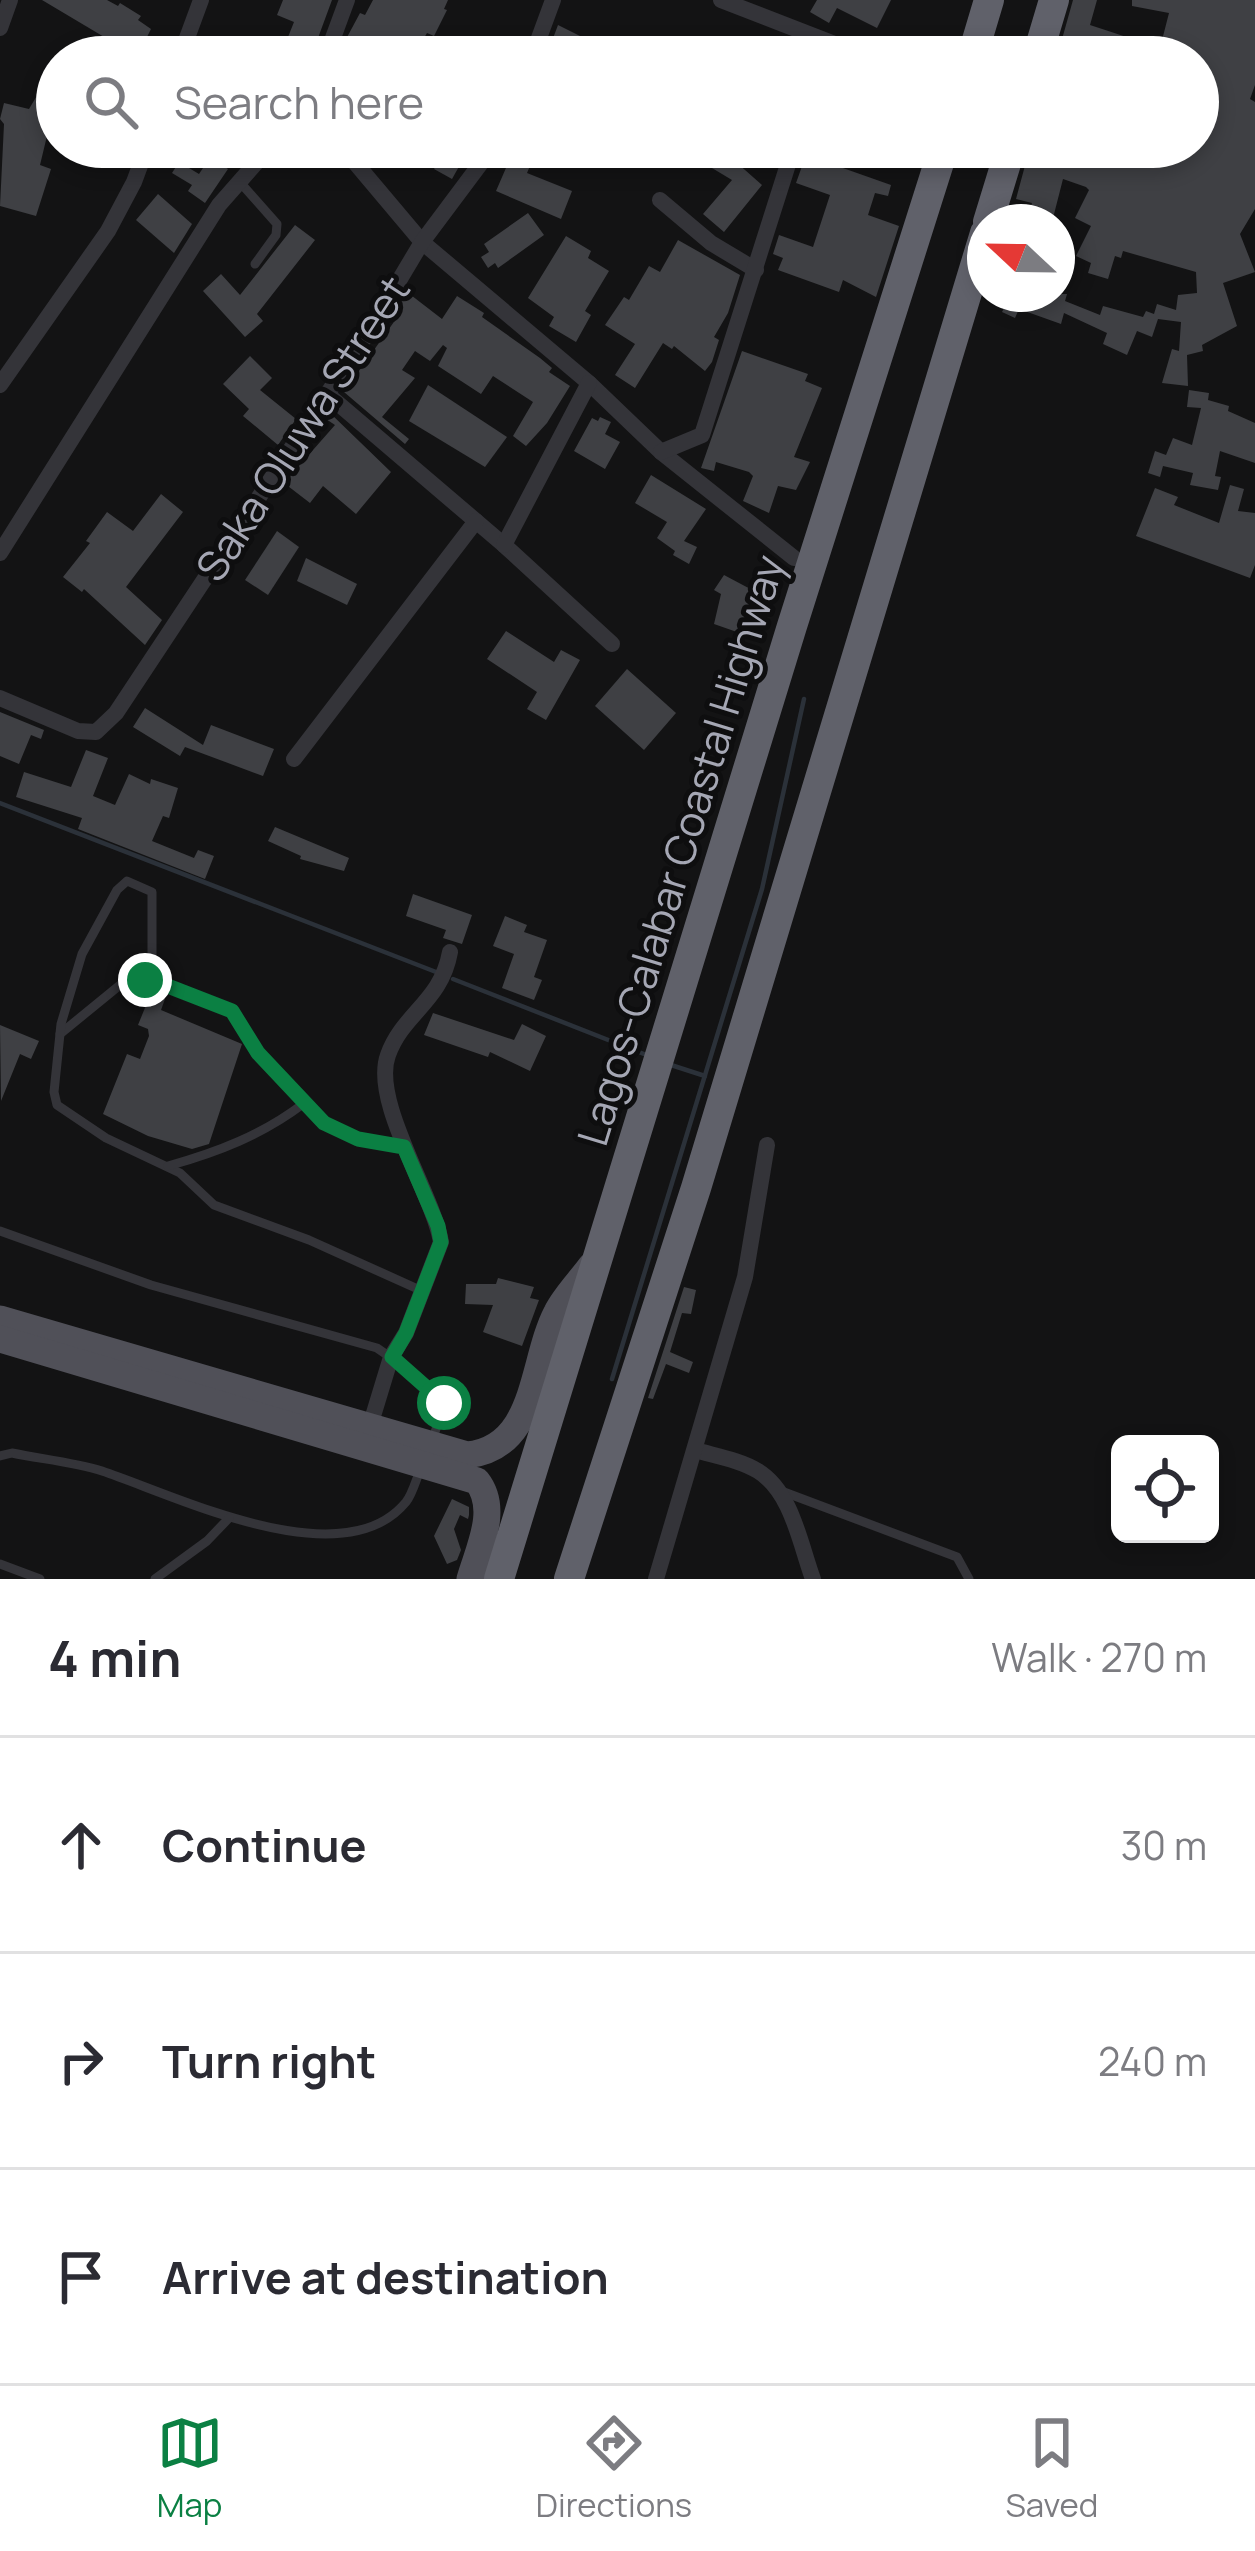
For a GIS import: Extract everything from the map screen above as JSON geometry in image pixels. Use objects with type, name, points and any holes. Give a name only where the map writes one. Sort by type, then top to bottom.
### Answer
[{"type":"highway","points":[[978,36],[989,0]]},
{"type":"highway","points":[[1043,36],[1054,0]]},
{"type":"highway","name":"Lagos-Calabar Coastal Highway","points":[[499,1579],[937,168]]},
{"type":"highway","points":[[994,204],[1005,168]]},
{"type":"highway","points":[[569,1579],[702,1170],[967,293]]},
{"type":"main road","points":[[0,1339],[427,1455],[488,1453],[522,1418],[556,1312],[601,1253]]},
{"type":"main road","points":[[0,1318],[370,1426],[477,1481],[487,1494],[488,1514],[470,1579]]},
{"type":"street","points":[[0,28],[10,0]]},
{"type":"street","points":[[188,36],[201,0]]},
{"type":"street","points":[[334,36],[347,0]]},
{"type":"street","points":[[540,36],[553,0]]},
{"type":"street","points":[[721,0],[814,36]]},
{"type":"street","points":[[0,385],[108,231],[139,168]]},
{"type":"street","points":[[0,553],[79,423],[250,168]]},
{"type":"street","points":[[360,168],[422,242],[589,383],[661,452],[794,558]]},
{"type":"street","name":"Saka Oluwa Street","points":[[0,698],[78,730],[96,732],[116,712],[422,242],[480,168]]},
{"type":"street","points":[[661,452],[702,435],[787,168]]},
{"type":"street","points":[[660,200],[711,243],[755,270]]},
{"type":"street","points":[[503,544],[589,383]]},
{"type":"street","points":[[327,394],[613,644]]},
{"type":"street","points":[[294,759],[476,521]]},
{"type":"street","points":[[370,1426],[392,1357],[441,1242],[404,1147],[386,1077],[386,1059],[410,1019],[436,991],[450,952]]},
{"type":"street","points":[[656,1579],[745,1277],[767,1145]]},
{"type":"street","points":[[695,1450],[748,1466],[780,1491],[814,1579]]},
{"type":"lane","points":[[238,180],[277,224],[276,235],[255,264]]},
{"type":"lane","points":[[152,976],[155,902],[152,892],[127,881],[117,890],[82,953],[59,1034],[54,1092],[58,1105],[106,1138],[168,1166],[214,1205],[309,1240],[420,1291]]},
{"type":"lane","points":[[152,976],[232,1011],[258,1053],[324,1123],[358,1139],[404,1147]]},
{"type":"lane","points":[[59,1034],[120,985],[152,976]]},
{"type":"lane","points":[[168,1166],[222,1151],[275,1125],[303,1104]]},
{"type":"lane","points":[[0,1231],[152,1285],[377,1348],[444,1403],[407,1501],[382,1524],[328,1537],[296,1535],[229,1518],[97,1469],[12,1453],[0,1456]]},
{"type":"lane","points":[[780,1491],[957,1557],[969,1579]]},
{"type":"lane","points":[[154,1579],[229,1518]]},
{"type":"lane","points":[[0,1564],[40,1579]]},
{"type":"building","points":[[42,0],[120,3],[151,29],[148,36],[102,36]]},
{"type":"building","points":[[283,0],[332,0],[319,36],[288,36],[294,22],[277,15]]},
{"type":"building","points":[[373,0],[448,0],[434,36],[348,36],[360,13],[365,15]]},
{"type":"building","points":[[817,0],[891,0],[877,28],[837,8],[829,23],[810,12]]},
{"type":"building","points":[[1073,0],[1097,0],[1090,25],[1123,36],[1063,36]]},
{"type":"building","points":[[1132,0],[1255,0],[1255,85],[1250,99],[1255,102],[1255,209],[1240,234],[1255,272],[1223,283],[1237,326],[1202,345],[1203,351],[1187,355],[1188,386],[1162,383],[1172,349],[1179,351],[1181,322],[1158,319],[1152,337],[1137,331],[1127,355],[1103,344],[1107,333],[1064,313],[1061,324],[1027,312],[1075,312],[1075,305],[1100,315],[1103,306],[1143,317],[1146,311],[1154,314],[1157,304],[1176,310],[1178,295],[1197,293],[1196,272],[1123,251],[1121,258],[1115,256],[1108,279],[1088,273],[1091,263],[1076,256],[1091,226],[1075,218],[1089,190],[1063,179],[1057,204],[1016,199],[1024,168],[1219,168],[1219,36],[1163,36],[1169,13],[1132,6]]},
{"type":"building","points":[[558,25],[580,36],[554,36]]},
{"type":"building","points":[[36,97],[36,168],[51,169],[36,216],[0,206],[4,103],[29,109]]},
{"type":"building","points":[[175,168],[189,168],[199,174],[203,168],[228,169],[205,203],[188,191],[192,185],[172,173]]},
{"type":"building","points":[[435,168],[458,168],[452,179]]},
{"type":"building","points":[[506,168],[529,168],[527,173],[572,191],[561,219],[496,191]]},
{"type":"building","points":[[712,168],[743,168],[762,185],[724,232],[703,214],[732,180]]},
{"type":"building","points":[[801,168],[843,168],[891,185],[888,196],[875,193],[868,215],[899,226],[876,297],[843,280],[839,292],[778,270],[783,258],[773,254],[779,235],[813,247],[830,195],[796,183]]},
{"type":"building","points":[[158,194],[192,224],[174,253],[136,220]]},
{"type":"building","points":[[528,213],[544,235],[498,268],[495,263],[488,268],[481,257],[489,252],[484,244]]},
{"type":"building","points":[[295,225],[315,240],[257,314],[263,321],[245,337],[203,291],[221,274],[240,295]]},
{"type":"building","points":[[566,236],[591,251],[588,258],[609,271],[585,311],[591,315],[576,342],[549,326],[554,317],[528,298]]},
{"type":"building","points":[[678,240],[740,275],[705,371],[674,346],[663,343],[635,388],[615,375],[635,344],[605,325],[624,297],[629,300],[649,266],[660,272]]},
{"type":"building","points":[[407,292],[442,319],[457,296],[570,386],[526,446],[513,436],[533,402],[493,376],[481,394],[438,366],[447,348],[443,345],[430,361],[415,351],[402,370],[415,378],[382,417],[409,439],[405,444],[344,392],[401,312],[397,308]]},
{"type":"building","points":[[742,351],[808,374],[805,381],[822,388],[794,457],[810,462],[796,490],[778,486],[769,513],[743,501],[753,476],[749,472],[716,462],[714,471],[701,468]]},
{"type":"building","points":[[250,356],[272,378],[260,390],[296,419],[278,445],[243,416],[249,409],[223,384]]},
{"type":"building","points":[[428,385],[507,437],[485,467],[409,421]]},
{"type":"building","points":[[1189,390],[1209,393],[1208,400],[1229,406],[1228,411],[1255,423],[1255,463],[1220,451],[1215,476],[1221,477],[1218,490],[1190,485],[1193,473],[1163,466],[1160,477],[1148,473],[1155,451],[1166,455],[1173,438],[1192,445],[1201,408],[1187,407]]},
{"type":"building","points":[[330,413],[391,472],[356,514],[323,486],[310,503],[284,483],[335,425],[326,419]]},
{"type":"building","points":[[600,417],[611,422],[605,434],[620,442],[605,469],[574,451],[592,418],[598,421]]},
{"type":"building","points":[[651,475],[706,509],[684,541],[697,547],[689,564],[657,538],[667,522],[635,503]]},
{"type":"building","points":[[1230,485],[1244,489],[1238,511],[1255,513],[1255,565],[1250,578],[1136,536],[1155,488],[1178,497],[1174,505],[1219,523]]},
{"type":"building","points":[[161,494],[183,512],[126,587],[162,620],[145,645],[84,589],[63,577],[107,512],[133,531]]},
{"type":"building","points":[[277,531],[299,547],[268,595],[245,580]]},
{"type":"building","points":[[306,558],[357,584],[347,605],[297,581]]},
{"type":"building","points":[[724,575],[769,599],[753,625],[758,628],[754,638],[714,624],[721,594],[714,590]]},
{"type":"building","points":[[506,631],[554,662],[561,650],[580,660],[546,720],[527,709],[537,692],[487,659]]},
{"type":"building","points":[[627,669],[676,713],[644,750],[595,706]]},
{"type":"building","points":[[145,708],[203,745],[211,725],[274,749],[263,776],[185,747],[180,756],[133,727]]},
{"type":"building","points":[[0,712],[44,730],[41,739],[31,735],[19,764],[0,756]]},
{"type":"building","points":[[86,750],[108,758],[93,796],[115,805],[129,774],[150,784],[151,779],[178,788],[169,818],[163,816],[152,841],[194,858],[198,850],[214,856],[205,879],[78,829],[82,818],[16,797],[24,772],[71,787]]},
{"type":"building","points":[[275,827],[349,858],[344,871],[300,859],[268,841]]},
{"type":"building","points":[[413,894],[472,915],[462,944],[443,938],[446,930],[406,916]]},
{"type":"building","points":[[505,916],[527,925],[524,932],[547,940],[534,977],[542,980],[534,1000],[502,988],[514,954],[493,946]]},
{"type":"building","points":[[151,993],[165,999],[161,1010],[242,1044],[209,1144],[192,1149],[148,1136],[103,1114],[127,1054],[140,1059],[149,1036],[148,1029],[138,1025]]},
{"type":"building","points":[[433,1013],[514,1040],[522,1024],[546,1036],[530,1071],[490,1052],[488,1057],[424,1035]]},
{"type":"building","points":[[0,1025],[39,1041],[31,1059],[20,1054],[1,1101]]},
{"type":"building","points":[[498,1278],[534,1287],[530,1298],[539,1300],[522,1346],[483,1332],[493,1305],[465,1304],[466,1284],[496,1284]]},
{"type":"building","points":[[684,1287],[696,1290],[691,1314],[682,1313],[670,1352],[693,1362],[689,1373],[666,1364],[653,1399],[648,1398]]},
{"type":"building","points":[[452,1499],[469,1507],[469,1515],[468,1519],[460,1515],[454,1529],[461,1550],[457,1560],[447,1564],[434,1536]]},
{"type":"waterway","points":[[612,1379],[762,889],[804,699]]},
{"type":"waterway","points":[[0,803],[436,972]]},
{"type":"waterway","points":[[453,979],[649,1056]]},
{"type":"waterway","points":[[671,1065],[705,1076]]},
{"type":"route","points":[[145,980],[152,976],[232,1011],[258,1053],[324,1123],[358,1139],[404,1147],[441,1242],[392,1357],[444,1403]]}]
